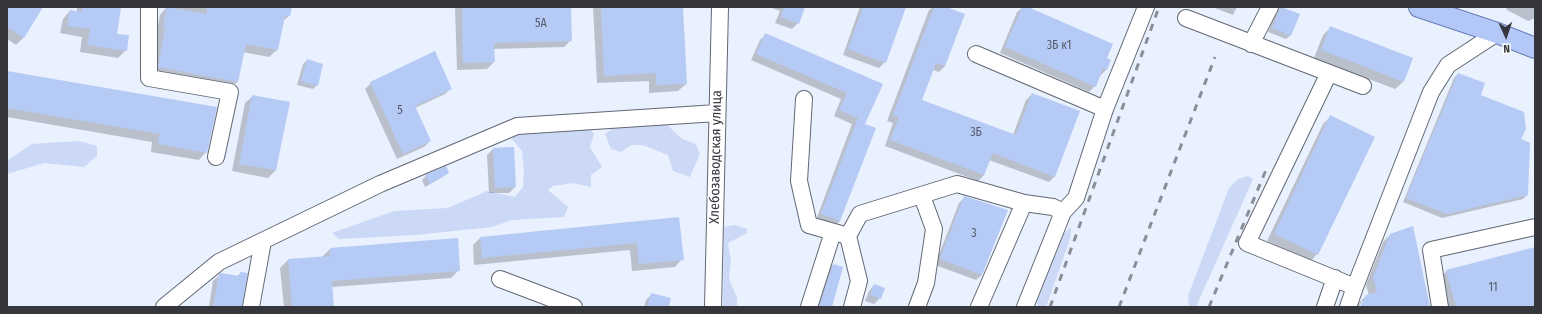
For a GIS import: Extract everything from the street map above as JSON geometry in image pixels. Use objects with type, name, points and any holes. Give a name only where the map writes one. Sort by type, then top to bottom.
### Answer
[{"type":"main road","points":[[1419,7],[1497,33],[1535,48]]},
{"type":"street","points":[[149,7],[149,78],[230,92],[216,157]]},
{"type":"street","name":"Хлебозаводская улица","points":[[713,307],[720,7]]},
{"type":"street","points":[[1026,307],[1063,212],[1076,198],[1105,109],[1146,7]]},
{"type":"street","points":[[1251,44],[1270,7]]},
{"type":"street","points":[[1186,18],[1363,86]]},
{"type":"street","points":[[1348,307],[1431,92],[1448,65],[1497,33]]},
{"type":"street","points":[[976,54],[1105,109]]},
{"type":"street","points":[[1329,73],[1247,243],[1355,286]]},
{"type":"street","points":[[804,100],[799,181],[809,225],[840,234]]},
{"type":"street","points":[[164,307],[219,262],[380,184],[518,126],[717,113]]},
{"type":"street","points":[[809,307],[840,234],[860,214],[957,184],[1024,203],[1053,207],[1063,212]]},
{"type":"street","points":[[917,307],[926,284],[934,229],[922,196]]},
{"type":"street","points":[[979,307],[1024,203]]},
{"type":"street","points":[[1440,307],[1431,250],[1535,227]]},
{"type":"street","points":[[840,234],[859,281],[852,307]]},
{"type":"street","points":[[251,307],[263,241]]},
{"type":"street","points":[[1325,307],[1335,278]]},
{"type":"street","points":[[500,279],[574,307]]},
{"type":"shaded area","points":[[664,122],[682,139],[696,144],[700,154],[690,177],[673,171],[668,155],[643,145],[631,145],[621,152],[611,149],[605,134],[619,124]]},
{"type":"shaded area","points":[[589,127],[594,134],[590,147],[602,167],[591,175],[591,187],[573,183],[553,186],[548,190],[568,207],[564,217],[512,220],[492,227],[415,235],[339,239],[332,233],[394,211],[448,208],[487,191],[515,197],[523,187],[524,172],[522,151],[511,138],[513,133]]},
{"type":"shaded area","points":[[79,141],[97,146],[97,156],[84,167],[44,163],[7,174],[7,161],[32,144]]},
{"type":"shaded area","points":[[1248,176],[1253,179],[1196,307],[1189,307],[1188,296],[1229,188],[1238,179]]},
{"type":"shaded area","points":[[735,225],[747,229],[747,233],[728,243],[731,261],[729,279],[737,298],[737,307],[723,307],[724,227]]},
{"type":"shaded area","points":[[1071,227],[1071,236],[1046,307],[1039,307],[1035,301],[1048,262],[1063,234]]},
{"type":"building","points":[[7,7],[43,7],[24,38],[7,27]]},
{"type":"building","points":[[83,7],[121,7],[117,34],[129,35],[127,51],[87,45],[90,29],[67,26],[70,10],[82,12]]},
{"type":"building","points":[[167,7],[207,14],[207,7],[292,7],[290,16],[285,16],[278,50],[246,44],[238,82],[158,67]]},
{"type":"building","points":[[462,7],[571,7],[572,41],[494,43],[495,62],[463,63]]},
{"type":"building","points":[[601,7],[683,7],[687,84],[656,85],[656,73],[604,76]]},
{"type":"building","points":[[784,7],[805,7],[799,24],[781,17]]},
{"type":"building","points":[[863,7],[906,7],[886,63],[848,49]]},
{"type":"building","points":[[934,7],[946,7],[965,14],[945,66],[936,63],[922,100],[1016,135],[1032,93],[1080,111],[1055,177],[993,153],[984,175],[890,140],[899,117],[893,115]]},
{"type":"building","points":[[1022,7],[1028,7],[1113,44],[1107,58],[1111,60],[1107,70],[1103,68],[1096,87],[1005,47]]},
{"type":"building","points":[[1281,7],[1300,14],[1291,36],[1272,28]]},
{"type":"building","points":[[1330,26],[1413,58],[1404,82],[1321,50]]},
{"type":"building","points":[[765,33],[883,84],[865,124],[876,128],[840,221],[821,214],[858,118],[839,110],[847,93],[756,54]]},
{"type":"building","points":[[435,51],[452,89],[415,106],[431,141],[403,154],[370,82]]},
{"type":"building","points":[[307,59],[323,64],[318,86],[301,81]]},
{"type":"building","points":[[7,71],[217,107],[207,153],[158,144],[160,134],[7,108]]},
{"type":"building","points":[[1458,73],[1485,83],[1481,95],[1524,112],[1526,129],[1521,139],[1530,143],[1528,195],[1447,214],[1406,198]]},
{"type":"building","points":[[252,95],[290,102],[276,170],[239,164]]},
{"type":"building","points":[[1330,115],[1375,137],[1318,255],[1274,234]]},
{"type":"building","points":[[514,147],[516,187],[495,188],[493,148]]},
{"type":"building","points":[[446,166],[449,173],[430,184],[425,175]]},
{"type":"building","points":[[964,196],[1008,210],[982,275],[940,259]]},
{"type":"building","points":[[679,217],[684,260],[639,264],[637,243],[482,258],[480,237]]},
{"type":"building","points":[[1413,226],[1430,307],[1360,307],[1366,295],[1377,292],[1373,277],[1390,234]]},
{"type":"building","points":[[458,238],[460,271],[332,281],[334,307],[292,307],[288,259],[330,256],[330,248]]},
{"type":"building","points":[[1535,247],[1535,307],[1456,307],[1446,270]]},
{"type":"building","points":[[833,264],[843,267],[832,307],[819,307]]},
{"type":"building","points":[[240,272],[248,273],[242,307],[213,307],[219,274],[240,276]]},
{"type":"building","points":[[874,284],[885,288],[881,299],[870,295]]},
{"type":"building","points":[[651,293],[671,298],[669,307],[647,307]]},
{"type":"railway","points":[[1050,307],[1159,7]]},
{"type":"railway","points":[[1119,307],[1215,57]]},
{"type":"railway","points":[[1209,307],[1268,165]]}]
